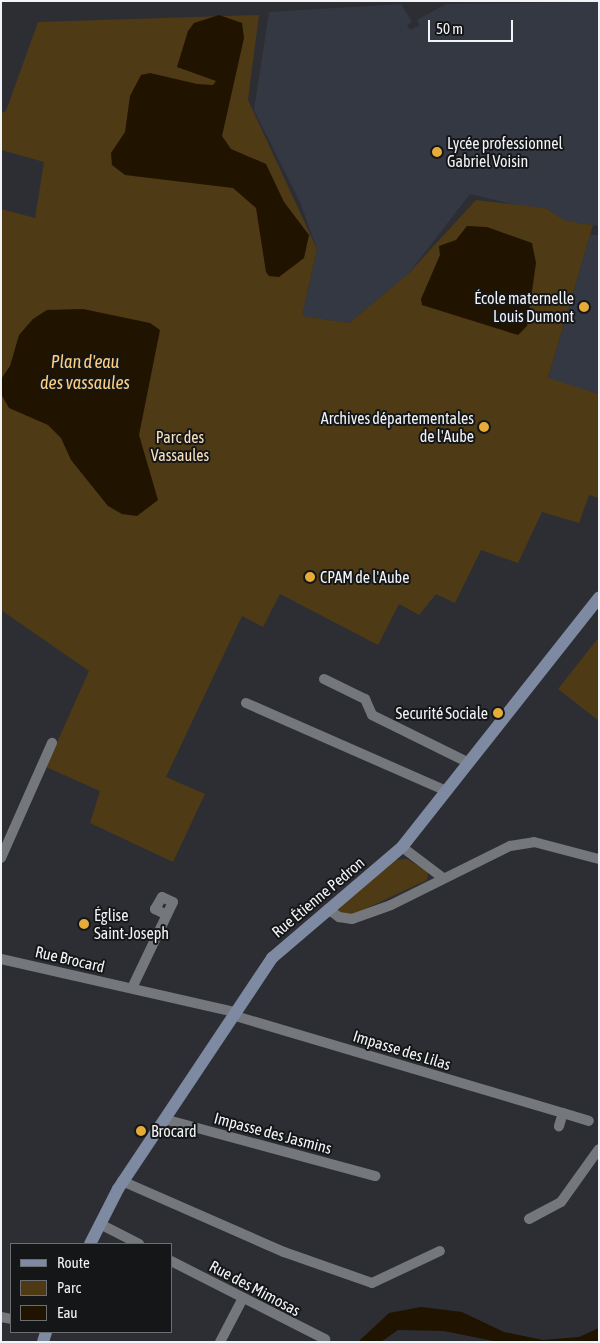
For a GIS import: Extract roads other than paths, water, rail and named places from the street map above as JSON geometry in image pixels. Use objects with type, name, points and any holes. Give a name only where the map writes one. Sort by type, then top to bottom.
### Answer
[{"type":"street","name":"Rue Étienne Pedron","points":[[90,1243],[122,1182],[272,958],[402,848],[599,598]]},
{"type":"street","points":[[324,679],[365,699],[372,716],[468,763]]},
{"type":"street","points":[[246,703],[446,791]]},
{"type":"street","points":[[1,858],[52,743]]},
{"type":"street","points":[[328,909],[339,918],[352,919],[391,905],[510,846],[534,842],[599,859]]},
{"type":"street","points":[[402,848],[443,878]]},
{"type":"street","points":[[132,988],[166,915]]},
{"type":"street","name":"Rue Brocard","points":[[1,959],[132,988],[233,1014]]},
{"type":"street","name":"Impasse des Lilas","points":[[233,1014],[589,1121]]},
{"type":"street","points":[[559,1126],[563,1113]]},
{"type":"street","name":"Impasse des Jasmins","points":[[164,1119],[375,1176]]},
{"type":"street","points":[[529,1219],[561,1202],[599,1150]]},
{"type":"street","points":[[122,1182],[284,1252],[372,1283],[440,1252]]},
{"type":"street","points":[[100,1224],[137,1243]]},
{"type":"street","name":"Rue des Mimosas","points":[[172,1262],[325,1339]]},
{"type":"street","points":[[220,1342],[243,1298]]},
{"type":"water","points":[[219,15],[242,23],[244,38],[222,136],[231,149],[266,164],[284,202],[309,235],[304,258],[279,277],[269,276],[266,272],[256,208],[233,188],[125,175],[112,165],[111,153],[125,132],[130,96],[141,75],[150,73],[197,84],[213,85],[216,81],[177,67],[188,31],[194,23]]},
{"type":"water","points":[[467,226],[487,227],[532,243],[536,263],[527,326],[518,335],[422,305],[421,299],[440,255],[439,246],[456,240]]},
{"type":"water","name":"Plan d'eau des vassaules","points":[[83,309],[150,323],[160,330],[139,435],[158,500],[137,516],[122,514],[108,506],[71,460],[61,438],[48,425],[9,408],[1,394],[1,379],[10,366],[19,335],[33,319],[47,310]]},
{"type":"water","points":[[421,1307],[462,1312],[504,1332],[543,1340],[579,1337],[599,1328],[599,1342],[498,1342],[444,1331],[398,1330],[381,1342],[358,1342],[389,1313]]},
{"type":"place","name":"Lycée professionnel Gabriel Voisin","points":[[437,152]]},
{"type":"place","name":"École maternelle Louis Dumont","points":[[584,307]]},
{"type":"place","name":"Archives départementales de l'Aube","points":[[484,427]]},
{"type":"place","name":"CPAM de l'Aube","points":[[310,577]]},
{"type":"place","name":"Securité Sociale","points":[[498,713]]},
{"type":"place","name":"Église Saint-Joseph","points":[[84,924]]},
{"type":"place","name":"Brocard","points":[[141,1131]]},
{"type":"park label","name":"Parc des Vassaules","points":[[180,446]]}]
